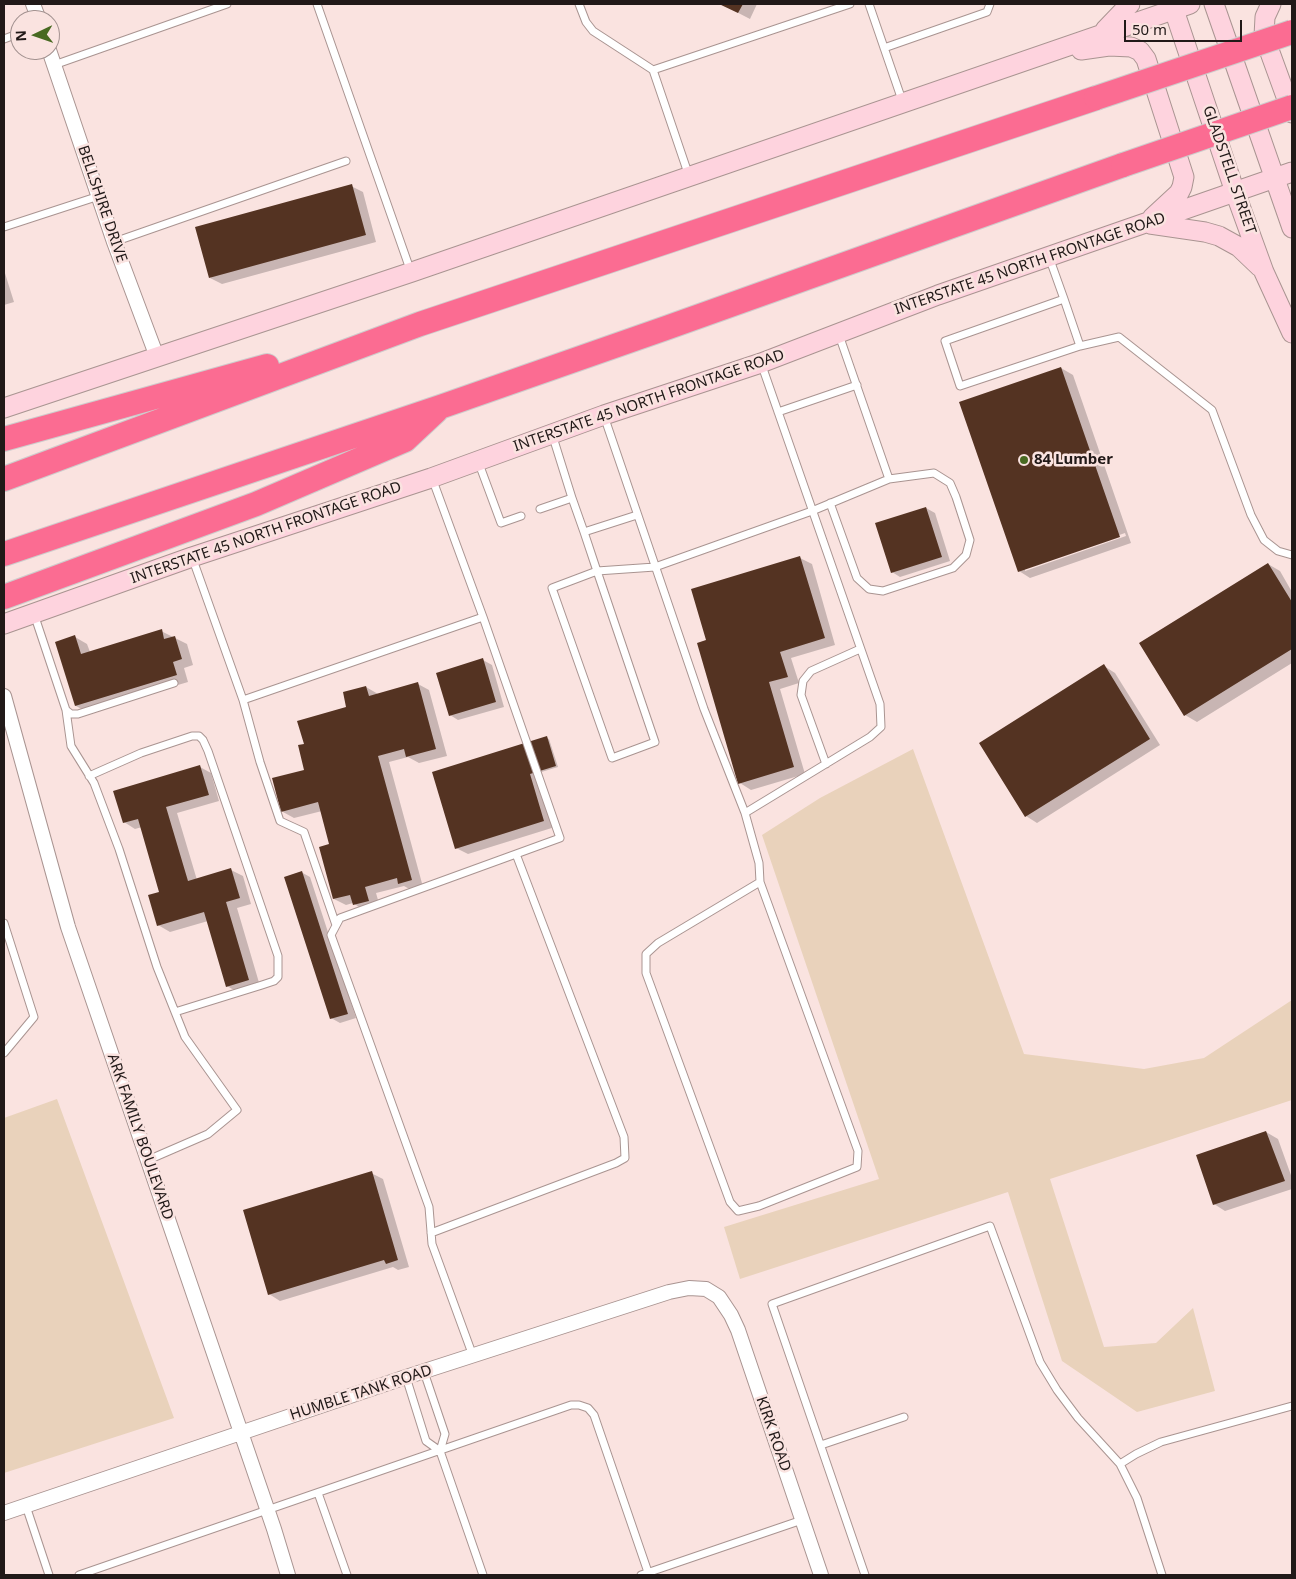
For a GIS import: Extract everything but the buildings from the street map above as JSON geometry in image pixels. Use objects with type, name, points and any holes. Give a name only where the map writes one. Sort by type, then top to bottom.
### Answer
[{"type":"highway","points":[[4,479],[420,324],[1292,32]]},
{"type":"highway","points":[[4,554],[443,406],[1122,165],[1292,107]]},
{"type":"highway","points":[[4,440],[420,324]]},
{"type":"highway","points":[[4,597],[256,504],[405,440],[443,406]]},
{"type":"main road","points":[[1100,35],[1130,4]]},
{"type":"main road","points":[[1214,4],[1284,174],[1292,228]]},
{"type":"main road","points":[[1271,4],[1265,17],[1264,36],[1292,113]]},
{"type":"main road","points":[[4,408],[412,272],[689,177],[1100,35],[1179,5]]},
{"type":"main road","name":"GLADSTELL STREET","points":[[1179,5],[1235,192],[1264,272],[1292,333]]},
{"type":"main road","points":[[1043,54],[1108,46],[1132,47],[1140,51],[1146,58],[1184,178],[1179,193],[1146,224]]},
{"type":"main road","name":"INTERSTATE 45 NORTH FRONTAGE ROAD","points":[[4,624],[192,557],[432,478],[604,415],[761,363],[938,295],[1146,224],[1284,174]]},
{"type":"main road","points":[[1146,224],[1205,232],[1219,236],[1239,247],[1264,272]]},
{"type":"street","name":"BELLSHIRE DRIVE","points":[[52,60],[114,242],[157,357]]},
{"type":"street","name":"ARK FAMILY BOULEVARD","points":[[4,696],[68,927],[268,1511],[288,1575]]},
{"type":"street","name":"HUMBLE TANK ROAD","points":[[4,1513],[668,1292],[689,1288],[706,1289],[719,1296]]},
{"type":"street","name":"KIRK ROAD","points":[[719,1296],[738,1330],[821,1575]]},
{"type":"lane","points":[[54,65],[228,4]]},
{"type":"lane","points":[[317,4],[412,272]]},
{"type":"lane","points":[[579,4],[586,22],[593,31],[653,70],[689,177]]},
{"type":"lane","points":[[653,70],[850,4]]},
{"type":"lane","points":[[869,4],[903,103]]},
{"type":"lane","points":[[884,48],[987,12],[990,4]]},
{"type":"lane","points":[[114,242],[346,161]]},
{"type":"lane","points":[[4,227],[99,196]]},
{"type":"lane","points":[[1049,257],[1080,346]]},
{"type":"lane","points":[[1064,299],[945,341],[960,386],[1080,346],[1119,337],[1212,410],[1251,516],[1264,540],[1278,551],[1292,555]]},
{"type":"lane","points":[[839,334],[889,479]]},
{"type":"lane","points":[[745,813],[870,737],[881,727],[880,704],[761,363]]},
{"type":"lane","points":[[778,412],[857,385]]},
{"type":"lane","points":[[604,415],[704,709],[745,813],[759,863],[760,882],[858,1151],[858,1167],[759,1206],[738,1211],[730,1202],[646,973],[646,954],[658,943],[760,882]]},
{"type":"lane","points":[[552,434],[572,498],[584,532],[597,571],[655,742],[612,758],[552,588],[597,571],[655,567],[812,511],[830,503],[889,479],[934,473],[950,483],[956,497],[970,540],[966,555],[953,568],[883,591],[869,589],[857,578],[830,503]]},
{"type":"lane","points":[[478,460],[501,523],[521,516]]},
{"type":"lane","points":[[432,478],[560,838],[340,918],[331,935],[429,1207],[432,1244],[474,1356]]},
{"type":"lane","points":[[540,508],[572,498]]},
{"type":"lane","points":[[584,532],[637,515]]},
{"type":"lane","points":[[192,557],[243,700],[260,762],[280,821],[304,832],[336,925]]},
{"type":"lane","points":[[34,614],[66,710],[71,746],[94,783],[119,849],[157,968],[185,1037],[237,1110],[208,1134],[148,1160]]},
{"type":"lane","points":[[243,700],[483,617]]},
{"type":"lane","points":[[826,764],[801,695],[803,681],[811,670],[860,649]]},
{"type":"lane","points":[[66,710],[72,714],[78,714],[174,683]]},
{"type":"lane","points":[[89,776],[141,753],[192,736],[199,736],[208,751],[278,956],[278,976],[274,981],[175,1012]]},
{"type":"lane","points":[[431,1233],[625,1158],[624,1137],[516,854]]},
{"type":"lane","points":[[4,923],[34,1017],[4,1053]]},
{"type":"lane","points":[[865,1575],[772,1304],[990,1226],[1040,1362],[1057,1390],[1078,1418],[1120,1464],[1137,1498],[1162,1575]]},
{"type":"lane","points":[[424,1372],[445,1434],[440,1451]]},
{"type":"lane","points":[[406,1378],[426,1441],[440,1451],[483,1575]]},
{"type":"lane","points":[[79,1575],[571,1406],[579,1405],[588,1408],[594,1415],[646,1574],[802,1520]]},
{"type":"lane","points":[[1120,1464],[1161,1442],[1292,1406]]},
{"type":"lane","points":[[821,1445],[904,1418]]},
{"type":"lane","points":[[318,1494],[346,1575]]},
{"type":"lane","points":[[26,1506],[50,1575]]},
{"type":"shaded area","points":[[913,749],[1024,1054],[1144,1069],[1204,1058],[1292,1000],[1292,1100],[1050,1179],[1104,1347],[1156,1343],[1193,1308],[1215,1391],[1137,1412],[1062,1361],[1008,1192],[740,1279],[724,1227],[879,1179],[762,835],[820,798]]},
{"type":"shaded area","points":[[57,1099],[174,1418],[4,1473],[4,1118]]},
{"type":"place","name":"84 Lumber","points":[[1024,460]]}]
